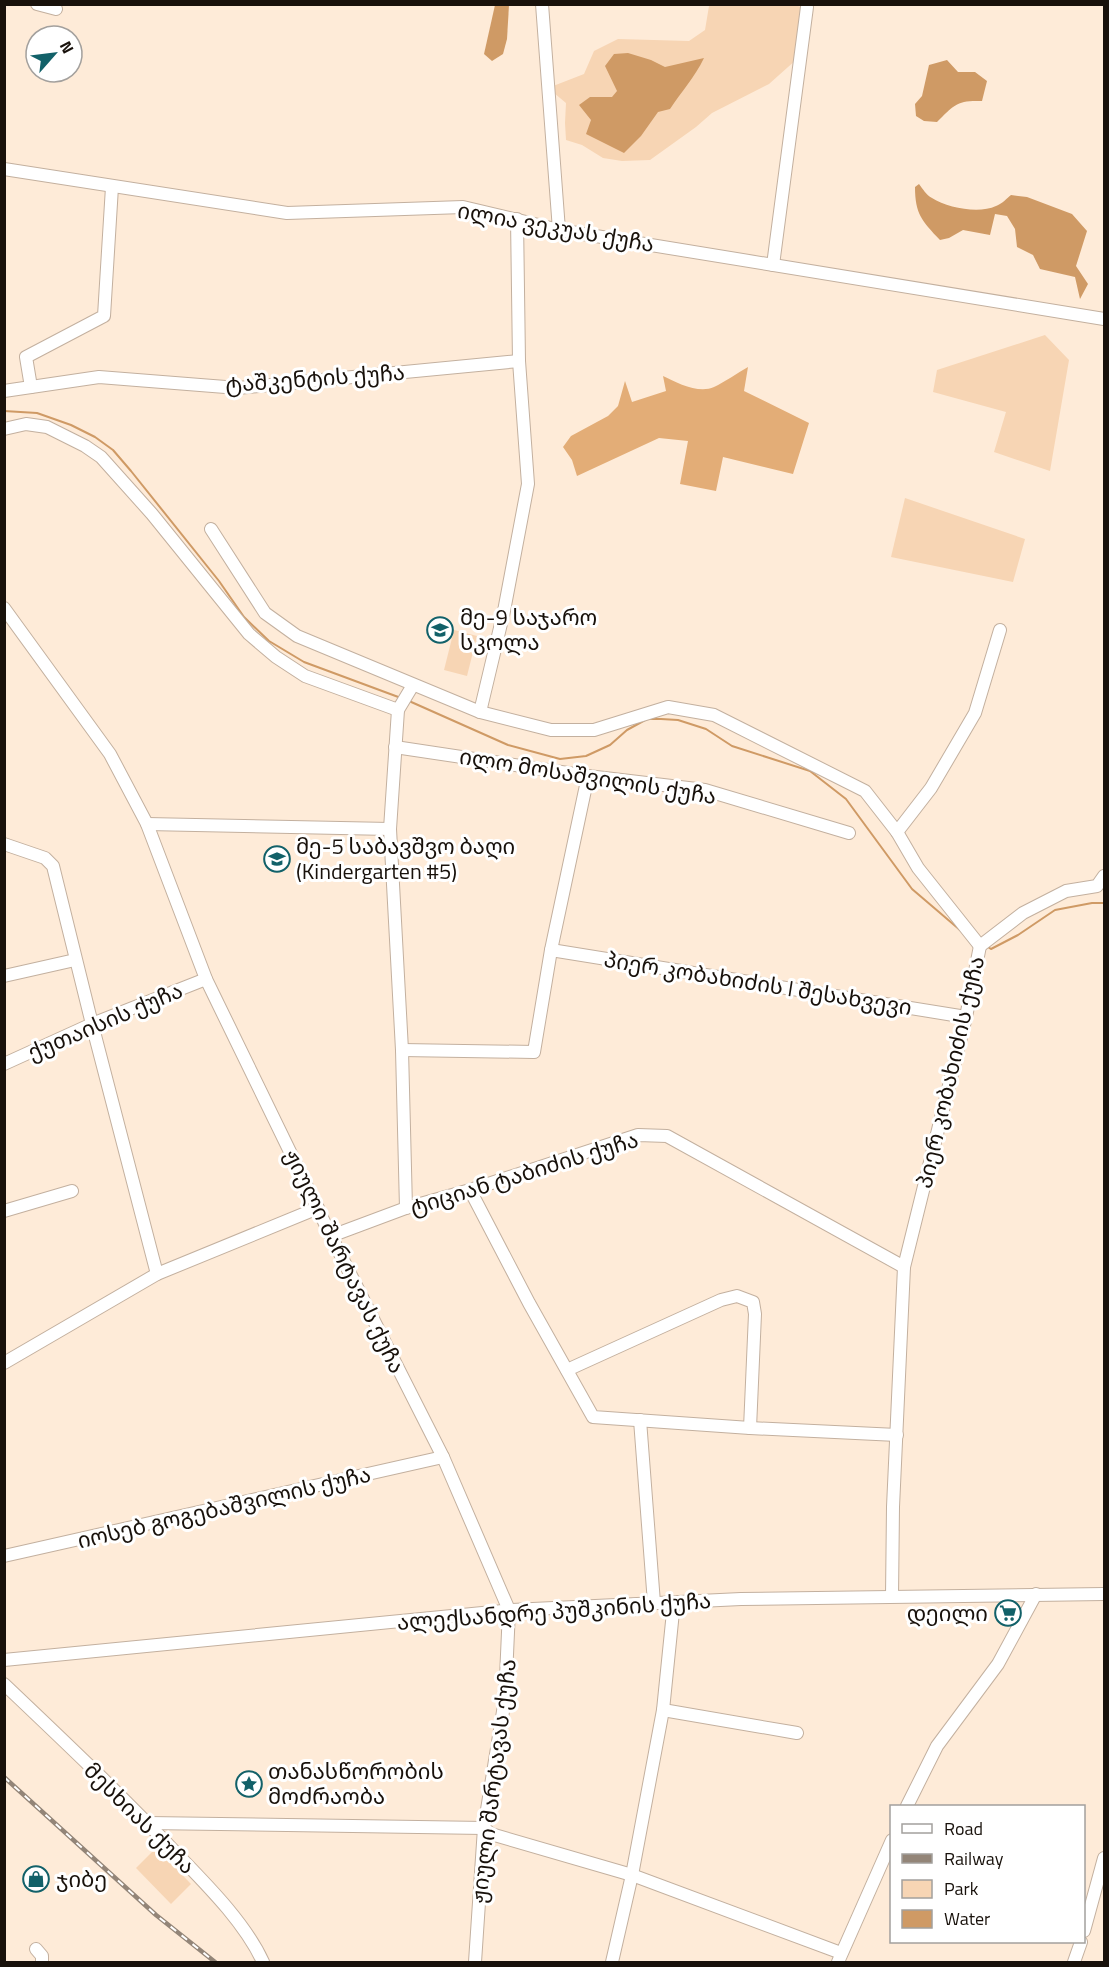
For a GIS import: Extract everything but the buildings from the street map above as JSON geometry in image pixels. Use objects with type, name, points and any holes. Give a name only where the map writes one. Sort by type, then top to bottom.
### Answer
[{"type":"street","points":[[37,4],[56,9]]},
{"type":"street","points":[[542,4],[559,230]]},
{"type":"street","points":[[773,265],[807,7]]},
{"type":"street","name":"ილია ვეკუას ქუჩა","points":[[4,169],[287,213],[463,207],[559,230],[1104,319]]},
{"type":"street","points":[[31,387],[26,357],[104,316],[111,187]]},
{"type":"street","points":[[480,712],[504,611],[528,484],[519,361],[517,219]]},
{"type":"street","name":"ტაშკენტის ქუჩა","points":[[4,391],[99,377],[238,388],[519,361]]},
{"type":"street","points":[[4,429],[26,424],[46,427],[86,446],[101,457],[152,514],[249,634],[276,657],[305,676],[399,708]]},
{"type":"street","name":"პიერ კობახიძის ქუჩა","points":[[211,529],[264,613],[297,636],[480,712],[551,730],[594,730],[668,707],[714,715],[865,791],[897,832],[918,867],[980,946],[966,1017],[904,1267],[892,1596]]},
{"type":"street","name":"ჟიული შარტავას ქუჩა","points":[[4,608],[110,754],[147,824],[206,979],[331,1236],[443,1457],[509,1610],[505,1699],[484,1828],[475,1962]]},
{"type":"street","points":[[897,832],[931,788],[975,713],[1000,630]]},
{"type":"street","points":[[406,1208],[402,1050],[390,830],[399,708],[413,685]]},
{"type":"street","name":"ილო მოსაშვილის ქუჩა","points":[[395,747],[588,776],[705,790],[849,833]]},
{"type":"street","points":[[402,1050],[534,1052],[551,950],[588,776]]},
{"type":"street","points":[[147,824],[390,830]]},
{"type":"street","points":[[4,844],[50,861],[157,1274]]},
{"type":"street","points":[[980,946],[1023,913],[1066,891],[1102,884]]},
{"type":"street","name":"პიერ კობახიძის I შესახვევი","points":[[551,950],[966,1017]]},
{"type":"street","points":[[4,976],[75,960]]},
{"type":"street","name":"ქუთაისის ქუჩა","points":[[4,1064],[92,1024],[206,979]]},
{"type":"street","name":"ტიციან ტაბიძის ქუჩა","points":[[331,1236],[406,1208],[470,1190],[638,1135],[667,1136],[904,1267]]},
{"type":"street","points":[[470,1190],[593,1417],[897,1435]]},
{"type":"street","points":[[4,1211],[72,1191]]},
{"type":"street","points":[[4,1363],[157,1274],[318,1208]]},
{"type":"street","points":[[567,1370],[721,1300],[737,1296],[753,1302],[755,1314],[750,1428]]},
{"type":"street","points":[[640,1420],[654,1603]]},
{"type":"street","name":"იოსებ გოგებაშვილის ქუჩა","points":[[4,1556],[443,1457]]},
{"type":"street","points":[[908,1805],[937,1746],[998,1664],[1036,1594]]},
{"type":"street","name":"ალექსანდრე პუშკინის ქუჩა","points":[[4,1660],[509,1610],[674,1602],[892,1596],[1104,1594]]},
{"type":"street","points":[[612,1962],[632,1875],[663,1710],[674,1602]]},
{"type":"street","name":"მესხიას ქუჩა","points":[[4,1684],[148,1823],[206,1884],[250,1938],[263,1962]]},
{"type":"street","points":[[663,1710],[797,1733]]},
{"type":"street","points":[[148,1823],[484,1828],[491,1834],[632,1875],[840,1958],[890,1842]]},
{"type":"street","points":[[1085,1924],[1104,1858]]},
{"type":"street","points":[[1074,1962],[1080,1943]]},
{"type":"street","points":[[36,1949],[42,1956],[42,1962]]},
{"type":"green space","points":[[787,4],[803,7],[797,59],[769,84],[712,113],[650,160],[622,161],[603,158],[582,145],[566,140],[566,103],[548,88],[584,74],[594,51],[618,39],[689,41],[705,30],[709,6],[705,5]]},
{"type":"green space","points":[[1045,335],[1069,360],[1050,471],[994,452],[1006,412],[933,392],[937,370]]},
{"type":"green space","points":[[905,498],[1025,539],[1013,582],[891,557]]},
{"type":"green space","points":[[454,630],[477,636],[467,676],[444,670]]},
{"type":"green space","points":[[156,1848],[191,1884],[171,1904],[136,1868]]},
{"type":"shaded area","points":[[748,367],[744,391],[809,423],[793,474],[723,457],[716,491],[680,484],[688,441],[659,438],[577,476],[572,460],[563,447],[571,436],[608,416],[618,406],[625,381],[632,402],[666,391],[663,376],[688,387],[708,389]]},
{"type":"water","points":[[495,5],[509,5],[507,39],[503,54],[492,61],[484,54]]},
{"type":"water","points":[[628,53],[665,67],[704,58],[670,109],[658,112],[641,136],[624,153],[586,134],[591,120],[579,105],[590,97],[612,97],[617,91],[605,66],[614,54]]},
{"type":"water","points":[[947,60],[958,72],[975,72],[987,81],[982,101],[967,101],[956,105],[937,122],[924,121],[916,116],[915,104],[922,96],[929,65]]},
{"type":"water","points":[[919,184],[930,197],[955,207],[981,210],[1000,204],[1011,195],[1027,197],[1072,214],[1087,231],[1076,266],[1088,284],[1080,299],[1075,277],[1040,269],[1033,255],[1017,247],[1015,229],[1007,216],[995,214],[990,235],[963,230],[940,240],[924,222],[918,211],[915,187]]},
{"type":"waterway","points":[[4,411],[37,413],[71,425],[95,437],[113,450],[219,581],[244,617],[269,641],[304,662],[401,698]]},
{"type":"waterway","points":[[409,701],[508,745],[560,759],[586,756],[610,745],[627,730],[647,719],[661,719],[678,720],[706,729],[732,746],[810,771],[846,799],[912,889],[960,930]]},
{"type":"waterway","points":[[988,947],[991,949],[1018,935],[1055,910],[1104,903]]},
{"type":"railway","points":[[4,1777],[156,1915],[215,1962]]},
{"type":"place","name":"მე-9 საჯარო სკოლა","points":[[440,630]]},
{"type":"place","name":"მე-5 საბავშვო ბაღი (Kindergarten #5)","points":[[277,859]]},
{"type":"place","name":"დეილი","points":[[1008,1613]]},
{"type":"place","name":"თანასწორობის მოძრაობა","points":[[249,1784]]},
{"type":"place","name":"ჯიბე","points":[[36,1879]]}]
